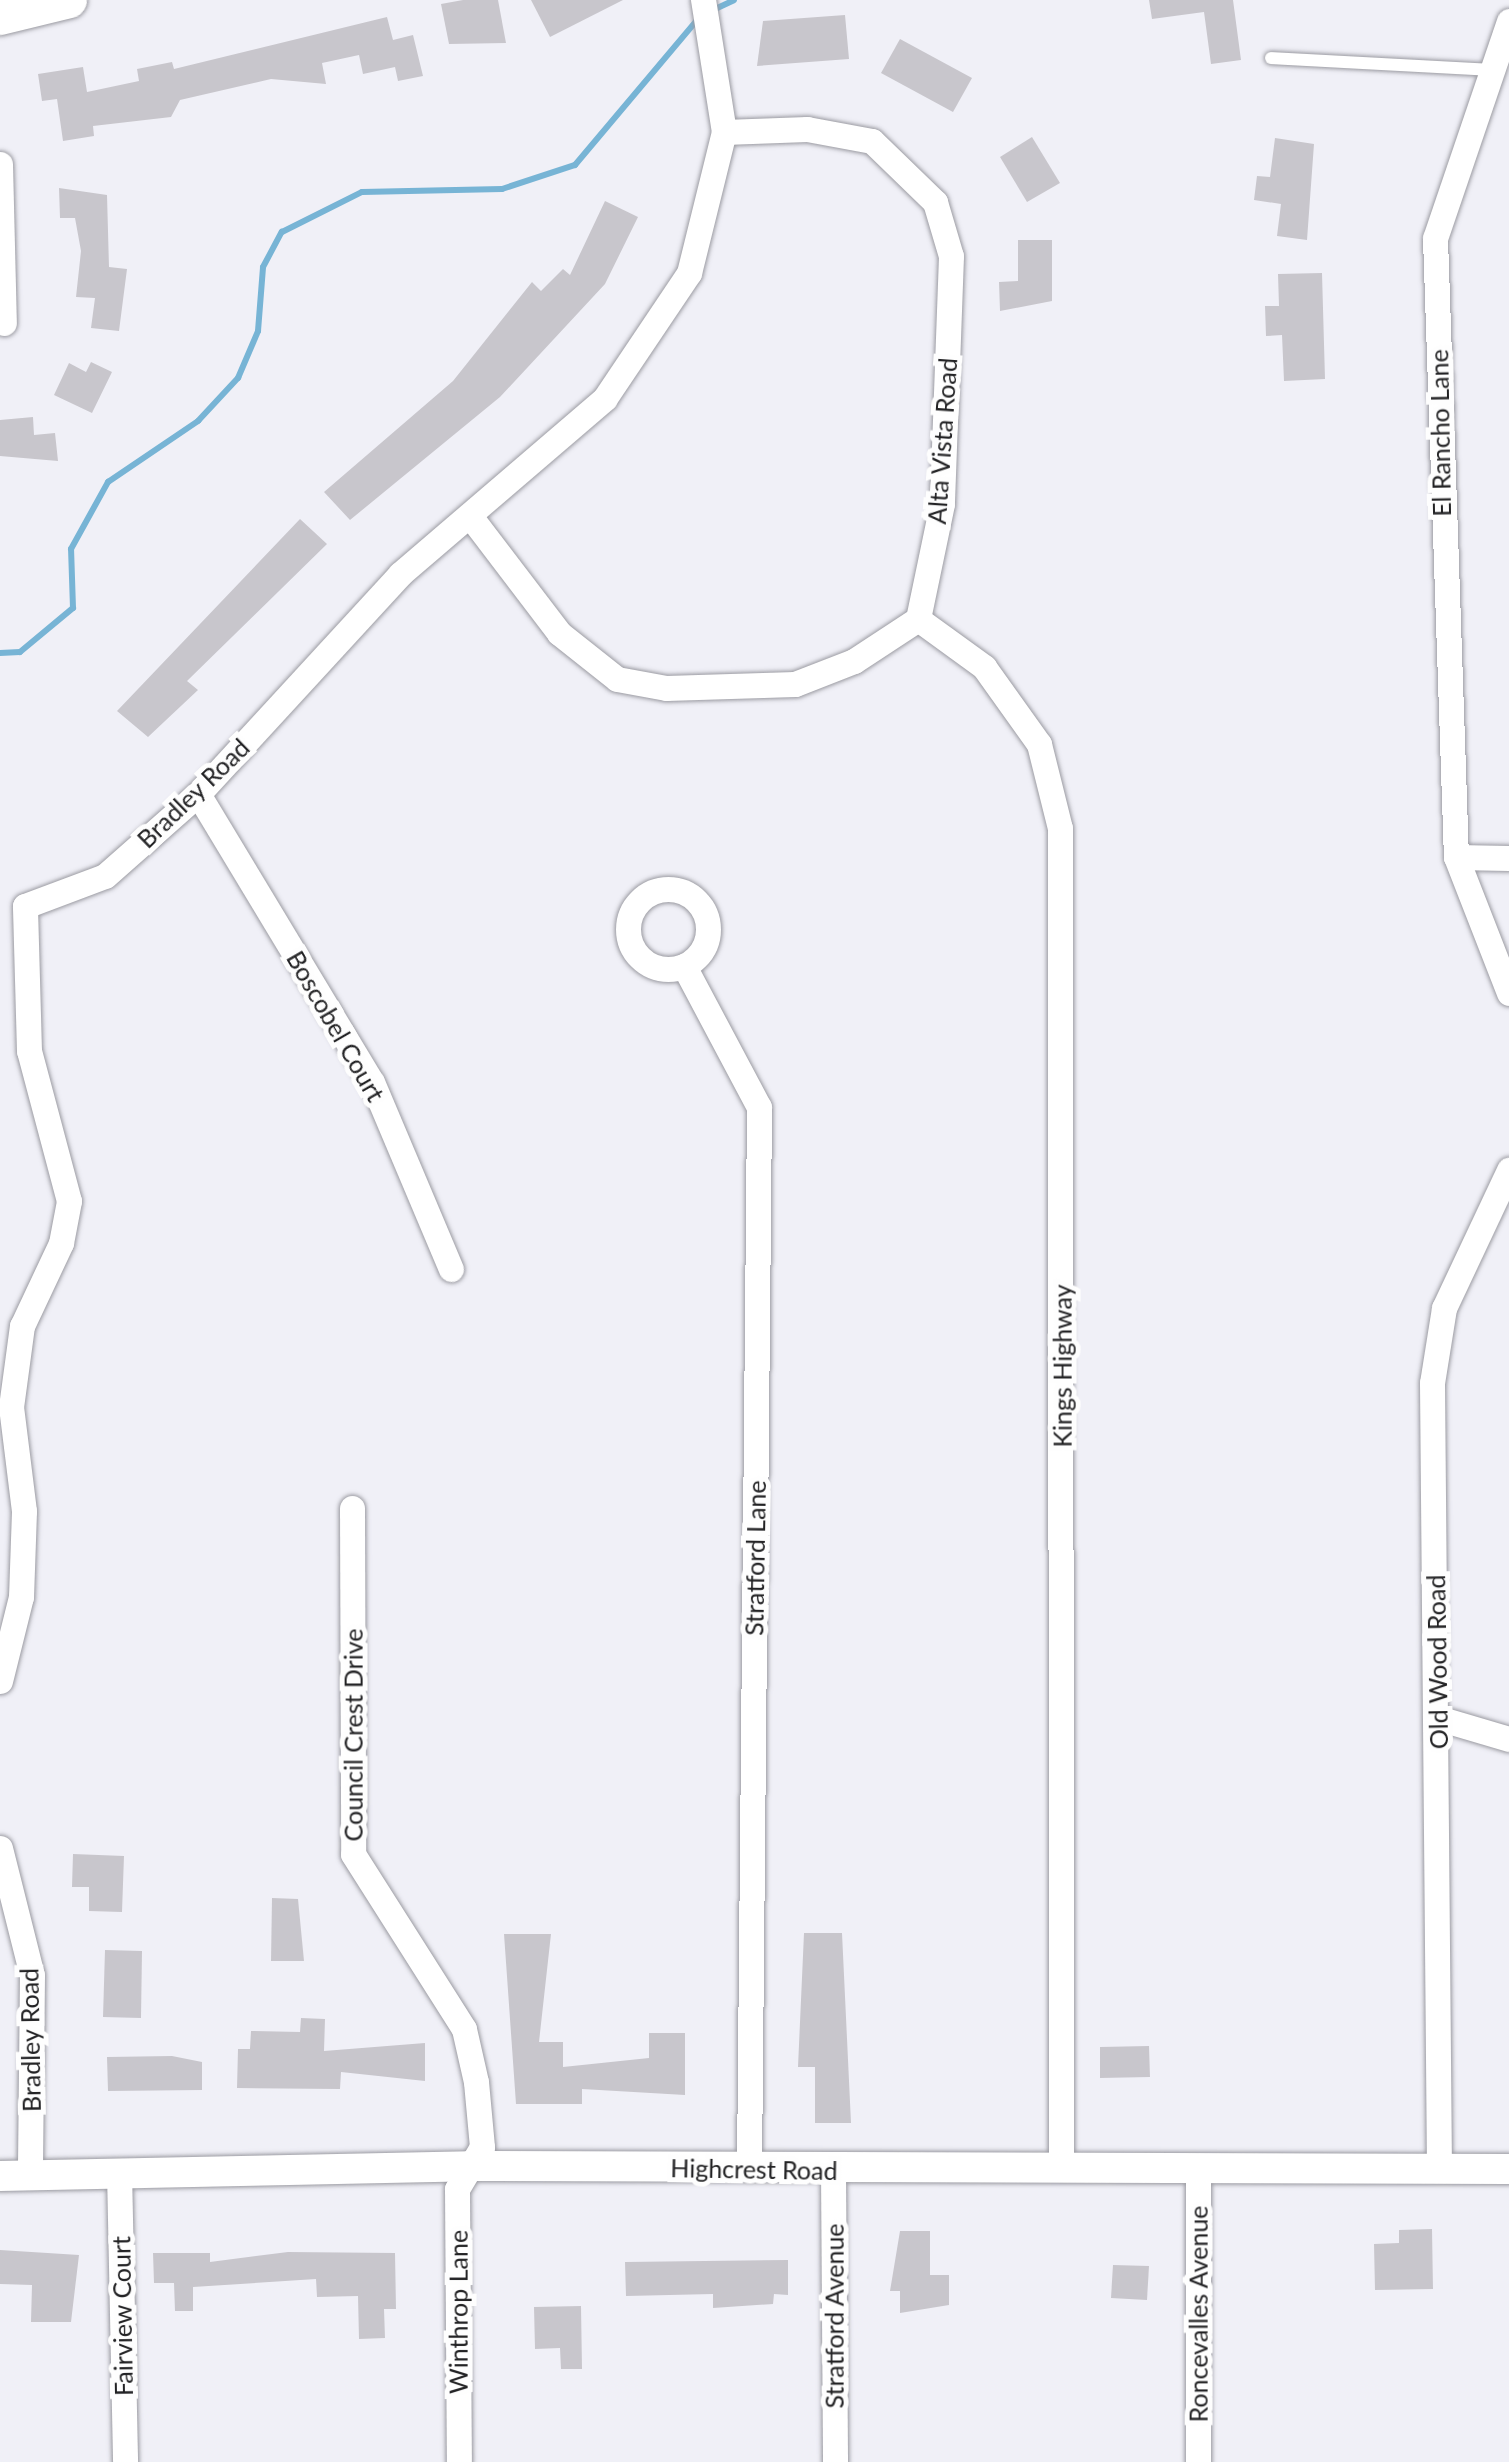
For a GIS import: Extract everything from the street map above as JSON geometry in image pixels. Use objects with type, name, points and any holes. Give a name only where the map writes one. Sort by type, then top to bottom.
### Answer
[{"type":"main road","points":[[0,17],[69,0]]},
{"type":"street","name":"Bradley Road","points":[[0,1681],[21,1598],[24,1511],[11,1407],[22,1326],[61,1243],[69,1201],[29,1051],[25,906],[105,876],[198,794],[400,574],[606,398],[689,272],[724,132],[703,0]]},
{"type":"street","name":"El Rancho Lane","points":[[1509,21],[1435,238],[1456,857],[1509,993]]},
{"type":"street","name":"Alta Vista Road","points":[[724,132],[807,130],[872,141],[935,202],[952,256],[942,504],[918,619]]},
{"type":"street","points":[[0,164],[2,325]]},
{"type":"street","points":[[470,516],[559,633],[617,679],[666,688],[795,684],[854,661],[918,619]]},
{"type":"street","name":"Kings Highway","points":[[918,619],[984,666],[1039,744],[1060,828],[1062,2167]]},
{"type":"street","name":"Boscobel Court","points":[[198,794],[372,1082],[451,1269]]},
{"type":"street","points":[[1456,857],[1509,858]]},
{"type":"street","name":"Stratford Lane","points":[[684,966],[759,1108],[749,2169]]},
{"type":"street","name":"Old Wood Road","points":[[1438,2170],[1438,1718],[1432,1382],[1444,1308],[1509,1170]]},
{"type":"street","name":"Council Crest Drive","points":[[352,1508],[353,1854],[464,2029],[482,2146],[470,2166]]},
{"type":"street","points":[[1438,1718],[1509,1739]]},
{"type":"street","name":"Bradley Road","points":[[0,1848],[32,1976],[15,2176]]},
{"type":"street","name":"Highcrest Road","points":[[15,2176],[470,2166],[1509,2169]]},
{"type":"street","name":"Winthrop Lane","points":[[458,2462],[457,2189],[470,2166]]},
{"type":"street","name":"Roncevalles Avenue","points":[[1198,2166],[1198,2462]]},
{"type":"street","name":"Stratford Avenue","points":[[834,2170],[835,2462]]},
{"type":"street","name":"Fairview Court","points":[[119,2171],[125,2462]]},
{"type":"lane","points":[[1271,58],[1492,70]]},
{"type":"building","points":[[498,0],[506,43],[449,44],[441,4]]},
{"type":"building","points":[[531,0],[623,0],[550,37]]},
{"type":"building","points":[[1149,0],[1233,0],[1241,60],[1211,64],[1204,12],[1152,19]]},
{"type":"building","points":[[845,15],[849,59],[757,66],[763,21]]},
{"type":"building","points":[[387,17],[393,40],[413,35],[423,76],[398,81],[395,67],[363,74],[359,55],[322,63],[326,84],[271,79],[180,100],[171,117],[93,126],[94,136],[63,141],[57,99],[42,101],[38,74],[83,67],[87,92],[139,81],[137,69],[172,62],[174,69]]},
{"type":"building","points":[[900,39],[972,78],[953,112],[881,73]]},
{"type":"building","points":[[1032,137],[1060,183],[1027,202],[1000,157]]},
{"type":"building","points":[[1275,138],[1314,144],[1307,240],[1277,236],[1281,204],[1254,200],[1257,176],[1270,177]]},
{"type":"building","points":[[59,188],[107,195],[109,267],[127,269],[119,331],[91,328],[95,298],[76,297],[81,251],[75,218],[60,218]]},
{"type":"building","points":[[605,201],[638,217],[605,284],[500,397],[350,520],[324,492],[453,381],[532,282],[541,291],[563,269],[570,275]]},
{"type":"building","points":[[1018,240],[1052,240],[1052,301],[1000,311],[999,282],[1018,281]]},
{"type":"building","points":[[1322,273],[1325,379],[1284,381],[1282,335],[1266,336],[1265,306],[1279,306],[1278,274]]},
{"type":"building","points":[[91,362],[112,372],[92,413],[54,395],[69,363],[86,372]]},
{"type":"building","points":[[33,417],[34,435],[55,433],[58,461],[0,456],[0,420]]},
{"type":"building","points":[[300,519],[327,544],[187,681],[198,690],[148,737],[117,711]]},
{"type":"building","points":[[73,1854],[124,1856],[122,1912],[89,1911],[89,1887],[72,1887]]},
{"type":"building","points":[[272,1898],[298,1899],[304,1961],[271,1961]]},
{"type":"building","points":[[804,1933],[842,1933],[851,2123],[815,2123],[815,2067],[798,2067]]},
{"type":"building","points":[[504,1934],[551,1934],[539,2042],[563,2042],[563,2067],[649,2058],[649,2033],[685,2033],[685,2095],[582,2089],[582,2104],[516,2104]]},
{"type":"building","points":[[105,1950],[142,1951],[141,2018],[103,2017]]},
{"type":"building","points":[[301,2018],[325,2019],[324,2051],[425,2043],[425,2081],[341,2072],[340,2089],[237,2088],[238,2049],[250,2049],[251,2031],[300,2032]]},
{"type":"building","points":[[1149,2046],[1150,2077],[1100,2078],[1100,2047]]},
{"type":"building","points":[[172,2056],[202,2062],[202,2090],[108,2091],[107,2057]]},
{"type":"building","points":[[1432,2229],[1433,2289],[1375,2290],[1374,2244],[1399,2243],[1399,2230]]},
{"type":"building","points":[[900,2231],[930,2231],[930,2275],[949,2275],[949,2305],[900,2313],[900,2291],[890,2291]]},
{"type":"building","points":[[0,2250],[79,2255],[71,2322],[31,2322],[32,2285],[0,2284]]},
{"type":"building","points":[[288,2252],[395,2253],[396,2309],[384,2309],[385,2338],[359,2339],[358,2296],[317,2297],[316,2279],[193,2287],[193,2311],[175,2311],[174,2283],[154,2283],[153,2253],[210,2253],[210,2262]]},
{"type":"building","points":[[788,2260],[788,2295],[774,2294],[773,2304],[713,2308],[713,2294],[626,2296],[625,2262]]},
{"type":"building","points":[[1113,2265],[1149,2266],[1147,2300],[1111,2298]]},
{"type":"building","points":[[581,2306],[582,2369],[561,2369],[560,2348],[535,2349],[534,2307]]},
{"type":"waterway","points":[[713,10],[734,0]]},
{"type":"waterway","points":[[0,653],[20,652],[73,608],[71,549],[108,482],[198,421],[238,378],[258,331],[263,267],[282,232],[362,192],[502,189],[575,165],[698,19]]}]
